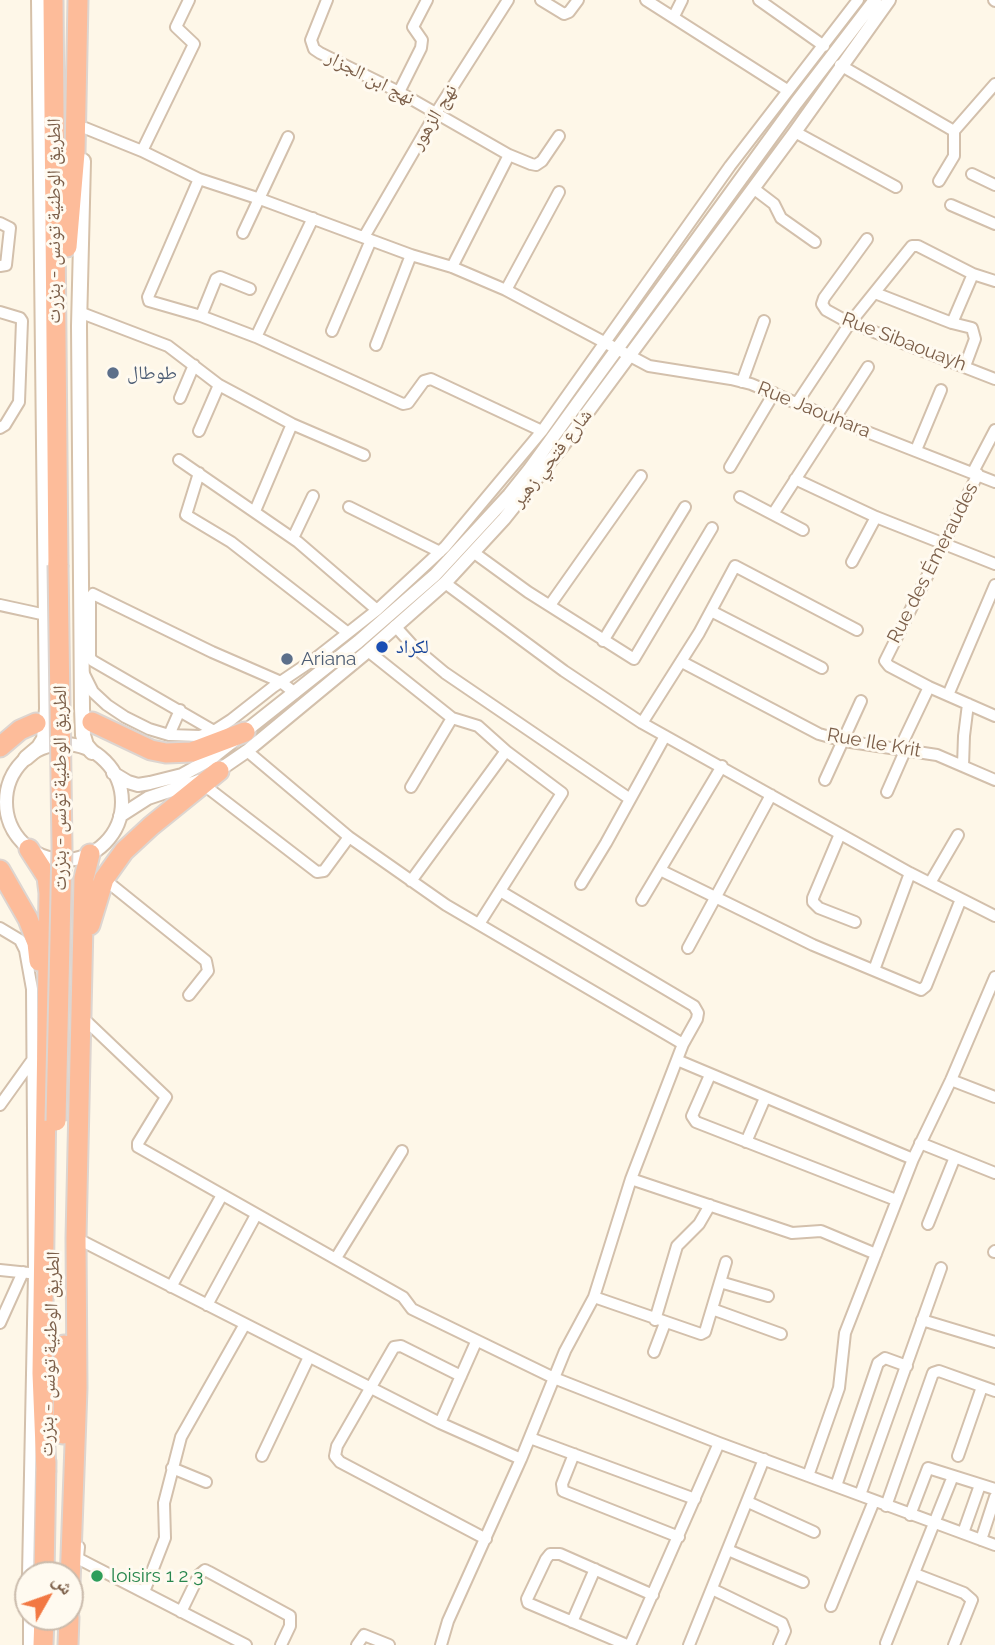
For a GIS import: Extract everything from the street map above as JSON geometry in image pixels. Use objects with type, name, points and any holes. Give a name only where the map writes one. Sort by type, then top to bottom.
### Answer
[{"type":"highway","points":[[39,0],[54,300]]},
{"type":"highway","name":"الطريق الوطنية تونس - بنزرت","points":[[53,0],[54,300],[64,565]]},
{"type":"highway","name":"الطريق الوطنية تونس - بنزرت","points":[[60,1561],[67,247],[65,0]]},
{"type":"highway","points":[[67,247],[75,153],[80,0]]},
{"type":"highway","points":[[92,722],[151,750],[166,753],[192,752],[246,742]]},
{"type":"highway","points":[[0,747],[20,730],[36,723]]},
{"type":"highway","points":[[83,996],[89,930],[104,878],[137,838],[219,771]]},
{"type":"highway","points":[[30,849],[47,877],[49,893],[42,1373],[46,1472]]},
{"type":"highway","points":[[71,1561],[77,1388],[76,1238],[84,878],[90,854]]},
{"type":"highway","points":[[0,870],[16,894],[37,943],[43,997],[47,1008]]},
{"type":"highway","name":"الطريق الوطنية تونس - بنزرت","points":[[44,1561],[63,1121]]},
{"type":"main road","points":[[21,763],[44,739],[47,709],[39,0]]},
{"type":"main road","points":[[80,0],[85,48],[79,312],[83,735],[92,752]]},
{"type":"street","points":[[142,151],[194,44],[176,27],[190,0]]},
{"type":"street","name":"نهج ابن الجزار","points":[[327,0],[311,40],[314,49],[399,92],[509,155],[536,165],[542,161],[559,136]]},
{"type":"street","points":[[399,92],[421,48],[422,40],[413,27],[426,0]]},
{"type":"street","name":"نهج الزهور","points":[[332,331],[368,238],[436,113],[508,0]]},
{"type":"street","points":[[541,0],[564,14],[569,12],[578,0]]},
{"type":"street","points":[[646,0],[788,90]]},
{"type":"street","points":[[674,16],[682,0]]},
{"type":"street","points":[[759,0],[824,46]]},
{"type":"street","points":[[83,671],[93,692],[107,705],[149,729],[169,735],[200,736],[214,731],[377,610],[440,552],[542,431],[616,350],[730,166],[858,0]]},
{"type":"street","name":"شارع فتحي زهير","points":[[120,816],[148,798],[191,785],[219,771],[295,693],[386,619],[465,545],[522,478],[788,113],[875,0]]},
{"type":"street","name":"شارع فتحي زهير","points":[[113,773],[138,785],[166,780],[246,742],[368,651],[445,583],[526,493],[616,350],[753,188],[889,0]]},
{"type":"street","points":[[840,65],[954,131]]},
{"type":"street","points":[[939,181],[954,156],[954,131],[995,84]]},
{"type":"street","name":"Rue Jaouhara","points":[[85,128],[142,151],[199,179],[411,255],[452,267],[506,290],[616,350],[658,368],[742,382],[995,482]]},
{"type":"street","points":[[795,132],[896,187]]},
{"type":"street","points":[[243,233],[288,137]]},
{"type":"street","points":[[452,267],[509,155]]},
{"type":"street","points":[[972,174],[995,185]]},
{"type":"street","points":[[199,179],[148,297],[149,301],[201,316],[256,337],[403,404],[408,403],[424,382],[431,379],[542,431]]},
{"type":"street","points":[[753,188],[774,204],[781,218],[815,242]]},
{"type":"street","points":[[506,290],[559,192]]},
{"type":"street","points":[[951,205],[995,224]]},
{"type":"street","points":[[256,337],[313,218]]},
{"type":"street","points":[[0,223],[10,228],[6,265],[0,266]]},
{"type":"street","name":"Rue Sibaouayh","points":[[867,239],[824,298],[822,304],[826,310],[850,323],[995,379]]},
{"type":"street","points":[[797,403],[850,323],[912,246],[918,246],[973,274],[995,281]]},
{"type":"street","points":[[376,345],[411,255]]},
{"type":"street","points":[[952,323],[973,274]]},
{"type":"street","points":[[201,316],[216,279],[220,277],[250,289]]},
{"type":"street","points":[[875,293],[972,328],[975,334],[965,366]]},
{"type":"street","points":[[0,312],[21,319],[19,402],[5,425],[0,428]]},
{"type":"street","points":[[79,312],[167,346],[219,385],[292,424],[364,455]]},
{"type":"street","points":[[742,382],[764,321]]},
{"type":"street","points":[[180,398],[194,365]]},
{"type":"street","points":[[773,514],[868,367]]},
{"type":"street","points":[[20,378],[43,379]]},
{"type":"street","points":[[199,431],[219,385]]},
{"type":"street","points":[[916,450],[942,390]]},
{"type":"street","points":[[730,467],[774,393]]},
{"type":"street","points":[[255,511],[292,424]]},
{"type":"street","name":"Rue des Émeraudes","points":[[992,715],[929,687],[890,666],[885,658],[944,545],[995,430]]},
{"type":"street","points":[[180,460],[293,538],[377,610]]},
{"type":"street","points":[[200,473],[186,515],[231,542],[348,633]]},
{"type":"street","points":[[550,605],[641,476]]},
{"type":"street","points":[[795,479],[876,517],[995,564]]},
{"type":"street","points":[[293,538],[313,496]]},
{"type":"street","points":[[740,497],[803,530]]},
{"type":"street","points":[[349,507],[440,552]]},
{"type":"street","points":[[603,641],[685,507]]},
{"type":"street","points":[[852,562],[876,517]]},
{"type":"street","points":[[474,552],[603,641],[634,659],[712,528]]},
{"type":"street","points":[[642,723],[682,662],[732,568],[738,566],[858,630]]},
{"type":"street","points":[[445,583],[564,671],[642,723],[910,873],[995,916]]},
{"type":"street","points":[[948,695],[995,585]]},
{"type":"street","points":[[214,731],[90,658],[90,598],[93,594],[212,652],[281,681],[295,693]]},
{"type":"street","points":[[0,605],[46,615]]},
{"type":"street","points":[[711,611],[822,668]]},
{"type":"street","points":[[395,626],[414,647],[445,673],[630,799]]},
{"type":"street","points":[[368,651],[452,718],[478,726],[562,793],[479,924]]},
{"type":"street","name":"Rue Ile Krit","points":[[682,662],[808,729],[844,741],[937,755],[995,780]]},
{"type":"street","points":[[887,792],[929,687]]},
{"type":"street","points":[[825,780],[860,701]]},
{"type":"street","points":[[963,766],[968,704]]},
{"type":"street","points":[[169,735],[180,710]]},
{"type":"street","points":[[411,787],[452,718]]},
{"type":"street","points":[[581,884],[665,736]]},
{"type":"street","points":[[246,742],[349,837],[411,881],[683,1044]]},
{"type":"street","points":[[0,787],[21,763],[41,749],[58,744],[76,745],[92,752],[104,761],[119,786],[120,816],[109,838],[90,854],[74,859],[57,860],[30,849],[6,825],[9,782],[21,763]]},
{"type":"street","points":[[411,881],[506,751]]},
{"type":"street","points":[[642,900],[722,766]]},
{"type":"street","points":[[204,785],[317,872],[324,871],[349,837]]},
{"type":"street","points":[[688,948],[771,795]]},
{"type":"street","points":[[840,834],[813,902],[819,908],[855,922]]},
{"type":"street","points":[[930,883],[958,835]]},
{"type":"street","points":[[660,870],[813,945],[918,990],[924,989],[961,899]]},
{"type":"street","points":[[874,970],[910,873]]},
{"type":"street","points":[[104,878],[206,961],[208,971],[189,995]]},
{"type":"street","points":[[441,1645],[448,1621],[521,1459],[565,1351],[594,1297],[631,1179],[683,1044],[698,1013],[694,1006],[499,891]]},
{"type":"street","points":[[0,928],[20,940],[25,950],[32,989],[28,1561]]},
{"type":"street","points":[[808,1476],[839,1388],[845,1333],[913,1159],[995,979]]},
{"type":"street","points":[[82,1017],[166,1097],[138,1147],[404,1298],[412,1309],[554,1378],[719,1443],[995,1545]]},
{"type":"street","points":[[0,1105],[33,1058]]},
{"type":"street","points":[[677,1060],[913,1159]]},
{"type":"street","points":[[710,1075],[693,1119],[696,1122],[896,1200]]},
{"type":"street","points":[[951,1080],[995,1097]]},
{"type":"street","points":[[746,1142],[765,1098]]},
{"type":"street","points":[[920,1143],[995,1173]]},
{"type":"street","points":[[336,1258],[402,1151]]},
{"type":"street","points":[[928,1224],[954,1157]]},
{"type":"street","points":[[631,1179],[792,1233],[821,1231],[876,1254]]},
{"type":"street","points":[[171,1287],[222,1195]]},
{"type":"street","points":[[654,1352],[677,1246],[699,1224],[710,1205]]},
{"type":"street","points":[[207,1305],[256,1215]]},
{"type":"street","points":[[76,1238],[440,1423],[521,1459]]},
{"type":"street","points":[[594,1297],[701,1334],[705,1332],[726,1262]]},
{"type":"street","points":[[860,1495],[941,1268]]},
{"type":"street","points":[[0,1270],[28,1273]]},
{"type":"street","points":[[0,1323],[28,1273]]},
{"type":"street","points":[[720,1282],[768,1296]]},
{"type":"street","points":[[712,1309],[781,1334]]},
{"type":"street","points":[[922,1320],[995,1342]]},
{"type":"street","points":[[144,1592],[165,1538],[164,1503],[183,1432],[245,1324]]},
{"type":"street","points":[[440,1423],[476,1342]]},
{"type":"street","points":[[461,1376],[397,1345],[370,1387],[335,1453],[337,1459],[486,1539]]},
{"type":"street","points":[[262,1456],[309,1357]]},
{"type":"street","points":[[836,1486],[880,1359],[885,1358],[907,1366]]},
{"type":"street","points":[[886,1506],[933,1373],[939,1371],[995,1391]]},
{"type":"street","points":[[958,1456],[982,1387]]},
{"type":"street","points":[[530,1438],[695,1499]]},
{"type":"street","points":[[653,1595],[560,1554],[550,1554],[527,1599],[530,1604],[629,1645],[653,1595],[679,1537],[719,1443]]},
{"type":"street","points":[[574,1454],[562,1484],[564,1491],[679,1537]]},
{"type":"street","points":[[689,1645],[764,1460]]},
{"type":"street","points":[[172,1468],[206,1482]]},
{"type":"street","points":[[910,1515],[926,1469],[995,1489]]},
{"type":"street","points":[[886,1643],[953,1476]]},
{"type":"street","points":[[74,1482],[83,1491],[78,1558],[246,1645]]},
{"type":"street","points":[[963,1534],[980,1485]]},
{"type":"street","points":[[981,1540],[995,1497]]},
{"type":"street","points":[[831,1606],[874,1501]]},
{"type":"street","points":[[748,1502],[814,1532]]},
{"type":"street","points":[[728,1550],[803,1582]]},
{"type":"street","points":[[572,1622],[595,1569]]},
{"type":"street","points":[[181,1612],[199,1575],[205,1570],[290,1616],[290,1626],[281,1645]]},
{"type":"street","points":[[915,1574],[964,1593],[972,1600],[954,1645]]},
{"type":"street","points":[[712,1589],[782,1623],[785,1630],[779,1645]]},
{"type":"street","points":[[357,1645],[364,1635],[389,1645]]},
{"type":"place","name":"طوطال","points":[[113,373]]},
{"type":"place","name":"لكراد","points":[[382,647]]},
{"type":"place","name":"Ariana","points":[[287,659]]},
{"type":"place","name":"loisirs 1 2 3","points":[[97,1576]]}]
